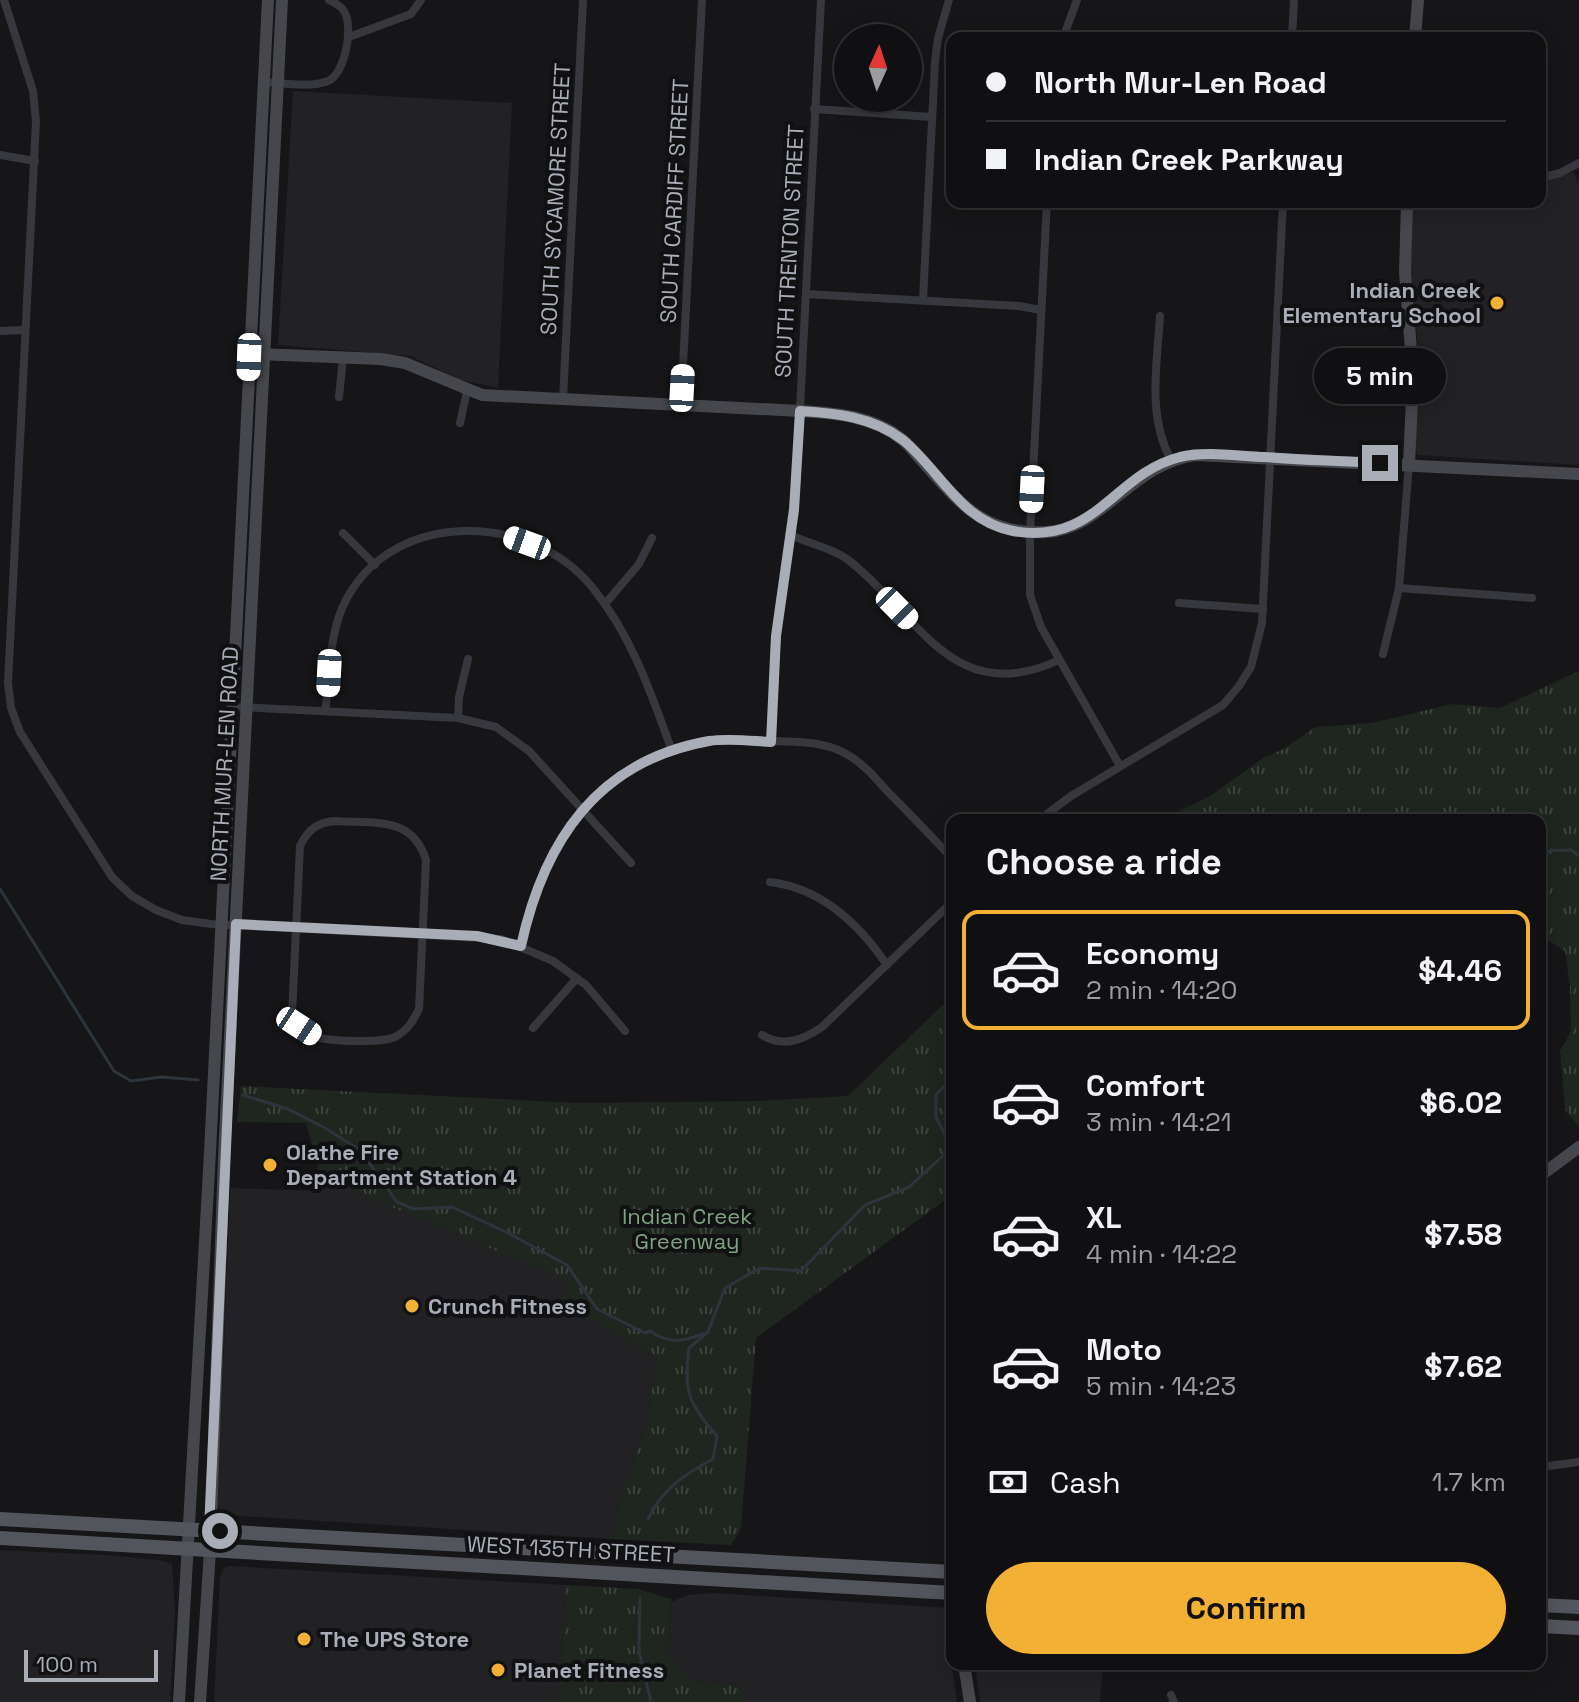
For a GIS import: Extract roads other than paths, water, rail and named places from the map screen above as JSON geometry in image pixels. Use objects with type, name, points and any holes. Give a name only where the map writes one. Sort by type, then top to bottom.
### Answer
[{"type":"main road","name":"NORTH MUR-LEN ROAD","points":[[179,1702],[268,0]]},
{"type":"main road","name":"NORTH MUR-LEN ROAD","points":[[200,1702],[210,1551],[236,924],[282,0]]},
{"type":"main road","points":[[1415,32],[1418,0]]},
{"type":"main road","points":[[1407,208],[1405,272],[1413,376],[1409,465]]},
{"type":"main road","points":[[249,354],[405,363],[482,395],[835,413],[858,418],[904,441],[968,511],[1013,531],[1057,531],[1083,521],[1140,476],[1171,460],[1195,455],[1579,474]]},
{"type":"main road","points":[[1546,1172],[1579,1147]]},
{"type":"main road","name":"WEST 135TH STREET","points":[[0,1519],[946,1572]]},
{"type":"main road","name":"WEST 135TH STREET","points":[[0,1538],[946,1593]]},
{"type":"main road","points":[[1546,1605],[1579,1607]]},
{"type":"main road","points":[[1546,1626],[1579,1628]]},
{"type":"main road","points":[[965,1670],[970,1702]]},
{"type":"street","points":[[4,0],[33,91],[35,161],[9,673],[9,696],[15,721],[29,749],[102,863],[122,887],[143,904],[168,916],[192,922],[222,924],[477,936],[521,946],[553,961],[586,985],[625,1031]]},
{"type":"street","points":[[264,82],[329,81],[336,74],[349,37],[349,24],[343,9],[329,0]]},
{"type":"street","points":[[349,37],[411,14],[421,0]]},
{"type":"street","name":"SOUTH SYCAMORE STREET","points":[[563,399],[583,0]]},
{"type":"street","name":"SOUTH CARDIFF STREET","points":[[681,404],[702,0]]},
{"type":"street","name":"SOUTH TRENTON STREET","points":[[771,742],[778,614],[791,535],[800,411],[821,0]]},
{"type":"street","points":[[923,300],[938,38],[949,0]]},
{"type":"street","points":[[1065,32],[1077,0]]},
{"type":"street","points":[[1292,32],[1294,0]]},
{"type":"street","points":[[814,109],[932,117]]},
{"type":"street","points":[[0,155],[35,161]]},
{"type":"street","points":[[1546,176],[1579,163]]},
{"type":"street","points":[[1047,208],[1028,582],[1033,607],[1059,660],[1120,766]]},
{"type":"street","points":[[1047,814],[1120,766],[1210,715],[1231,696],[1246,676],[1256,654],[1263,609],[1283,208]]},
{"type":"street","points":[[806,294],[1041,310]]},
{"type":"street","points":[[1160,316],[1155,409],[1164,446],[1171,460]]},
{"type":"street","points":[[0,331],[25,330]]},
{"type":"street","points":[[339,397],[343,358]]},
{"type":"street","points":[[460,423],[467,391]]},
{"type":"street","points":[[1383,654],[1399,588],[1409,465]]},
{"type":"street","points":[[325,711],[330,648],[336,625],[355,586],[375,565],[399,548],[426,536],[455,531],[500,533],[565,560],[591,586],[620,625],[644,675],[672,751]]},
{"type":"street","points":[[343,533],[375,565]]},
{"type":"street","points":[[791,535],[845,558],[934,646],[964,666],[986,673],[1011,674],[1040,669],[1059,660]]},
{"type":"street","points":[[605,604],[639,564],[652,538]]},
{"type":"street","points":[[1399,588],[1532,598]]},
{"type":"street","points":[[1179,603],[1263,609]]},
{"type":"street","points":[[458,718],[459,697],[468,659]]},
{"type":"street","points":[[233,707],[458,718],[481,722],[504,731],[529,751],[631,863]]},
{"type":"street","points":[[521,946],[529,911],[554,851],[572,820],[604,789],[636,765],[711,741],[823,745],[848,754],[946,852]]},
{"type":"street","points":[[334,821],[392,825],[413,834],[422,846],[426,860],[419,1009],[413,1023],[392,1038],[377,1040],[315,1037],[299,1026],[292,1014],[295,927],[300,846],[312,828],[334,821]]},
{"type":"street","points":[[770,882],[792,885],[824,900],[877,951],[887,965]]},
{"type":"street","points":[[762,1035],[773,1042],[786,1043],[813,1033],[946,908]]},
{"type":"street","points":[[533,1028],[577,978]]},
{"type":"street","points":[[1546,1466],[1579,1462]]},
{"type":"waterway","points":[[1546,851],[1571,850],[1579,856]]},
{"type":"waterway","points":[[0,889],[114,1071],[131,1081],[161,1077],[198,1080]]},
{"type":"waterway","points":[[946,1085],[936,1094],[936,1117],[946,1137]]},
{"type":"waterway","points":[[243,1095],[288,1109],[360,1150],[397,1202],[414,1209],[452,1207],[567,1265],[597,1309],[645,1333],[650,1331],[670,1340],[703,1334]]},
{"type":"waterway","points":[[648,1519],[660,1499],[675,1483],[713,1459],[717,1436],[690,1396],[687,1363],[689,1348],[708,1332],[725,1288],[760,1268],[801,1271],[865,1205],[909,1187],[946,1151]]},
{"type":"waterway","points":[[640,1598],[639,1651],[651,1702]]},
{"type":"place","name":"Indian Creek Elementary School","points":[[1497,303]]},
{"type":"place","name":"Olathe Fire Department Station 4","points":[[270,1165]]},
{"type":"place","name":"Crunch Fitness","points":[[412,1306]]},
{"type":"place","name":"The UPS Store","points":[[304,1639]]},
{"type":"place","name":"Planet Fitness","points":[[498,1670]]},
{"type":"park label","name":"Indian Creek Greenway","points":[[687,1228]]}]
